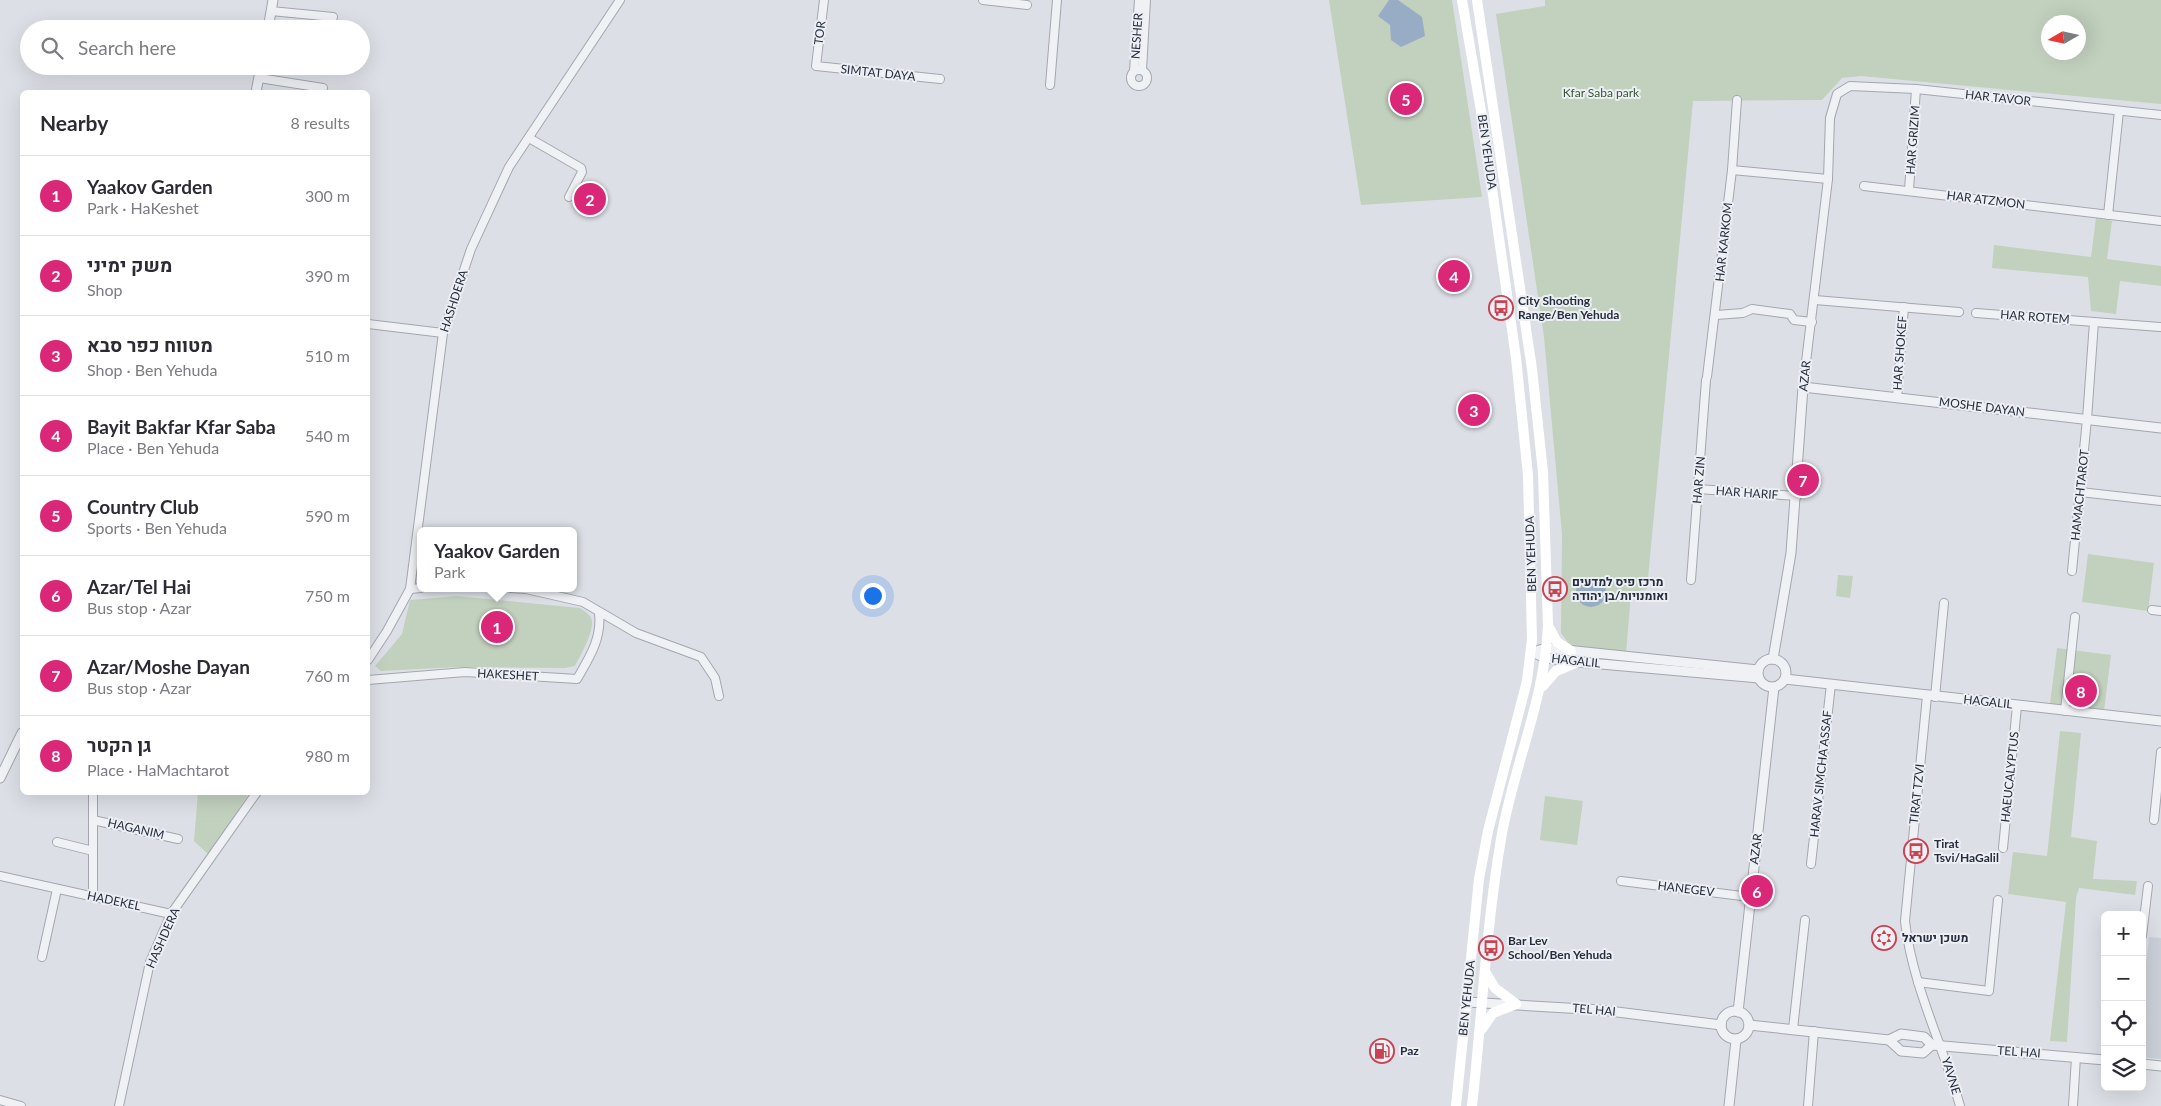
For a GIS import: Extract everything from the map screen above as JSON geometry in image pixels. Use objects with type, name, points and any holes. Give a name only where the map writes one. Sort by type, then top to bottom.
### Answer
[{"type":"main road","name":"BEN YEHUDA","points":[[1456,1106],[1479,878],[1488,831],[1527,682],[1532,652],[1528,475],[1516,358],[1481,111],[1462,0]]},
{"type":"main road","name":"BEN YEHUDA","points":[[1472,1106],[1485,973],[1502,837],[1541,689],[1547,653],[1548,625],[1542,472],[1532,369],[1477,0]]},
{"type":"main road","points":[[1548,625],[1557,642],[1571,651]]},
{"type":"main road","points":[[1541,689],[1550,675],[1578,662]]},
{"type":"main road","points":[[1485,973],[1494,988],[1516,1004]]},
{"type":"main road","points":[[1480,1034],[1493,1013],[1516,1004]]},
{"type":"street","points":[[270,20],[273,0]]},
{"type":"street","name":"HASHDERA","points":[[418,527],[443,333],[471,249],[509,167],[620,0]]},
{"type":"street","name":"TOR","points":[[816,66],[824,0]]},
{"type":"street","points":[[982,0],[1026,5]]},
{"type":"street","points":[[1050,85],[1057,0]]},
{"type":"street","name":"NESHER","points":[[1139,0],[1138,71],[1146,0]]},
{"type":"street","points":[[271,11],[333,17]]},
{"type":"street","name":"SIMTAT DAYA","points":[[816,66],[940,79]]},
{"type":"street","points":[[256,90],[260,75]]},
{"type":"street","points":[[259,78],[322,88]]},
{"type":"street","name":"HAR TAVOR","points":[[1837,94],[1850,86],[1916,89],[2161,115]]},
{"type":"street","name":"HAR GRIZIM","points":[[1909,190],[1916,89]]},
{"type":"street","name":"AZAR","points":[[1773,659],[1784,604],[1797,496],[1803,387],[1815,300],[1828,178],[1830,118],[1837,94]]},
{"type":"street","name":"HAR KARKOM","points":[[1716,315],[1732,170],[1737,100]]},
{"type":"street","points":[[2108,215],[2119,111]]},
{"type":"street","points":[[529,138],[582,168],[582,172],[569,197]]},
{"type":"street","points":[[1732,170],[1828,178]]},
{"type":"street","name":"HAR ATZMON","points":[[1864,186],[2161,221]]},
{"type":"street","name":"HAR SHOKEF","points":[[1815,300],[1959,312]]},
{"type":"street","name":"HAR SHOKEF","points":[[1897,398],[1904,308]]},
{"type":"street","points":[[1716,315],[1743,313],[1752,309],[1790,314],[1794,320],[1812,322]]},
{"type":"street","name":"HAR ROTEM","points":[[1976,313],[2160,327]]},
{"type":"street","name":"HAR ZIN","points":[[1691,580],[1707,379],[1716,315]]},
{"type":"street","points":[[2087,419],[2094,322]]},
{"type":"street","points":[[370,324],[443,333]]},
{"type":"street","name":"MOSHE DAYAN","points":[[1803,387],[2161,428]]},
{"type":"street","name":"HAMACHTAROT","points":[[2072,571],[2087,419]]},
{"type":"street","name":"HAR HARIF","points":[[1698,489],[1797,496]]},
{"type":"street","points":[[2080,492],[2161,500]]},
{"type":"street","name":"HASHDERA","points":[[370,657],[410,589],[417,535]]},
{"type":"street","points":[[410,589],[417,588]]},
{"type":"street","points":[[539,592],[583,602],[599,613],[636,632],[701,658],[715,678],[719,696]]},
{"type":"street","name":"TIRAT TZVI","points":[[1937,1046],[1907,939],[1905,914],[1944,603]]},
{"type":"street","points":[[2152,610],[2161,611]]},
{"type":"street","name":"HAKESHET","points":[[370,680],[465,672],[577,679],[595,648],[600,624],[599,613]]},
{"type":"street","points":[[2065,711],[2075,618]]},
{"type":"street","name":"HAGALIL","points":[[1532,652],[1571,651],[1758,674]]},
{"type":"street","name":"HAGALIL","points":[[1547,653],[1578,662],[1758,674]]},
{"type":"street","points":[[1773,659],[1784,666],[1785,679],[1774,687],[1763,685],[1758,674],[1765,660],[1773,659]]},
{"type":"street","name":"HAGALIL","points":[[1785,679],[2161,721]]},
{"type":"street","name":"HARAV SIMCHA ASSAF","points":[[1811,864],[1831,684]]},
{"type":"street","name":"AZAR","points":[[1738,1012],[1774,687]]},
{"type":"street","name":"HAEUCALYPTUS","points":[[2003,848],[2017,706]]},
{"type":"street","points":[[0,778],[20,737]]},
{"type":"street","points":[[2154,820],[2161,752]]},
{"type":"street","name":"HAGANIM","points":[[93,795],[93,896]]},
{"type":"street","name":"HASHDERA","points":[[119,1106],[150,962],[171,914],[256,795]]},
{"type":"street","name":"HAGANIM","points":[[93,820],[178,839]]},
{"type":"street","points":[[57,842],[93,851]]},
{"type":"street","name":"HADEKEL","points":[[0,876],[171,914]]},
{"type":"street","name":"HANEGEV","points":[[1621,881],[1750,897]]},
{"type":"street","points":[[2145,911],[2148,886]]},
{"type":"street","points":[[42,956],[57,889]]},
{"type":"street","points":[[1918,982],[1989,990],[1998,900]]},
{"type":"street","points":[[1793,1029],[1805,920]]},
{"type":"street","name":"TEL HAI","points":[[1467,1002],[1601,1010],[1721,1025]]},
{"type":"street","points":[[1738,1012],[1746,1016],[1749,1025],[1744,1036],[1736,1040],[1724,1034],[1721,1025],[1728,1013],[1738,1012]]},
{"type":"street","name":"TEL HAI","points":[[1749,1025],[1889,1040],[1901,1034],[1924,1036],[1937,1046]]},
{"type":"street","points":[[1808,1106],[1814,1031]]},
{"type":"street","points":[[1729,1106],[1736,1040]]},
{"type":"street","name":"TEL HAI","points":[[1889,1040],[1901,1051],[1923,1053],[1937,1046],[2101,1060]]},
{"type":"street","name":"YAVNE","points":[[1937,1046],[1960,1106]]},
{"type":"street","points":[[2073,1106],[2076,1057]]},
{"type":"street","points":[[2146,1064],[2161,1066]]},
{"type":"street","points":[[0,1100],[21,1106]]},
{"type":"shaded area","points":[[2149,937],[2161,938],[2161,1059],[2146,1057],[2146,964]]},
{"type":"green space","points":[[1329,0],[1452,0],[1482,197],[1361,205]]},
{"type":"green space","name":"Kfar Saba park","points":[[1545,0],[2161,0],[2161,104],[1861,76],[1842,78],[1822,100],[1693,101],[1647,589],[1631,593],[1626,654],[1572,648],[1561,633],[1562,534],[1544,337],[1496,14],[1545,6]]},
{"type":"green space","points":[[2096,218],[2112,221],[2107,259],[2161,266],[2161,286],[2120,281],[2116,314],[2091,311],[2088,277],[1992,268],[1994,245],[2091,257]]},
{"type":"green space","points":[[2088,554],[2154,563],[2148,611],[2082,602]]},
{"type":"green space","points":[[1838,575],[1853,576],[1850,598],[1836,596]]},
{"type":"green space","points":[[457,596],[580,608],[590,616],[592,627],[575,666],[565,668],[457,667],[381,671],[375,666],[402,634],[410,600]]},
{"type":"green space","points":[[2057,648],[2111,655],[2104,711],[2050,704]]},
{"type":"green space","points":[[2060,731],[2081,733],[2071,837],[2097,841],[2093,879],[2137,881],[2135,895],[2079,888],[2076,898],[2067,1042],[2050,1041],[2066,902],[2008,894],[2013,852],[2047,856]]},
{"type":"green space","points":[[198,795],[248,795],[209,855],[194,841]]},
{"type":"green space","points":[[1545,796],[1583,801],[1577,845],[1540,840]]},
{"type":"water","points":[[1389,0],[1398,0],[1422,17],[1425,36],[1401,47],[1391,40],[1390,25],[1378,16]]},
{"type":"water","points":[[1591,577],[1602,581],[1606,592],[1602,603],[1591,607],[1580,603],[1576,592],[1580,581]]},
{"type":"place","name":"Country Club","points":[[1406,99]]},
{"type":"place","name":"משק ימיני","points":[[590,199]]},
{"type":"place","name":"Bayit Bakfar Kfar Saba","points":[[1454,276]]},
{"type":"place","name":"City Shooting Range/Ben Yehuda","points":[[1501,308]]},
{"type":"place","name":"מטווח כפר סבא","points":[[1474,410]]},
{"type":"place","name":"Azar/Moshe Dayan","points":[[1803,480]]},
{"type":"place","name":"מרכז פיס למדעים ואומנויות/בן יהודה","points":[[1555,589]]},
{"type":"place","name":"Yaakov Garden","points":[[497,627]]},
{"type":"place","name":"גן הקטר","points":[[2081,691]]},
{"type":"place","name":"Tirat Tsvi/HaGalil","points":[[1916,851]]},
{"type":"place","name":"Azar/Tel Hai","points":[[1757,891]]},
{"type":"place","name":"משכן ישראל","points":[[1884,938]]},
{"type":"place","name":"Bar Lev School/Ben Yehuda","points":[[1491,948]]},
{"type":"place","name":"Paz","points":[[1382,1051]]}]
